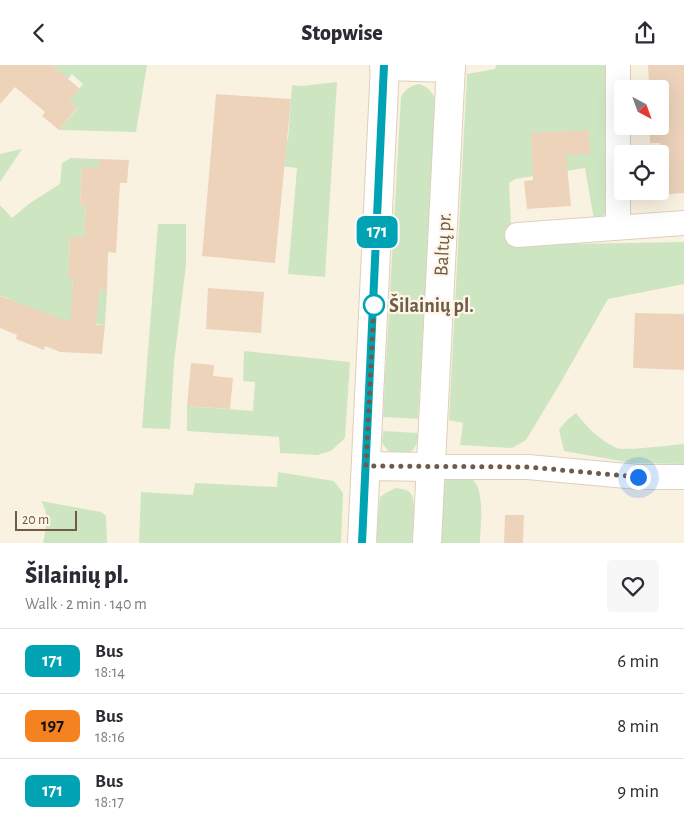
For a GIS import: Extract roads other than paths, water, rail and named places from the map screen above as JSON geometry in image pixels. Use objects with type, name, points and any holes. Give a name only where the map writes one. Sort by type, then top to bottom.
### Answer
[{"type":"main road","points":[[362,543],[384,66],[451,67]]},
{"type":"main road","name":"Baltų pr.","points":[[427,543],[451,67]]},
{"type":"main road","points":[[366,466],[430,467]]},
{"type":"street","points":[[618,65],[618,227]]},
{"type":"street","points":[[517,235],[684,223]]},
{"type":"street","points":[[430,467],[528,467],[638,477],[684,477]]},
{"type":"place","name":"Šilainių pl.","points":[[374,305]]}]
